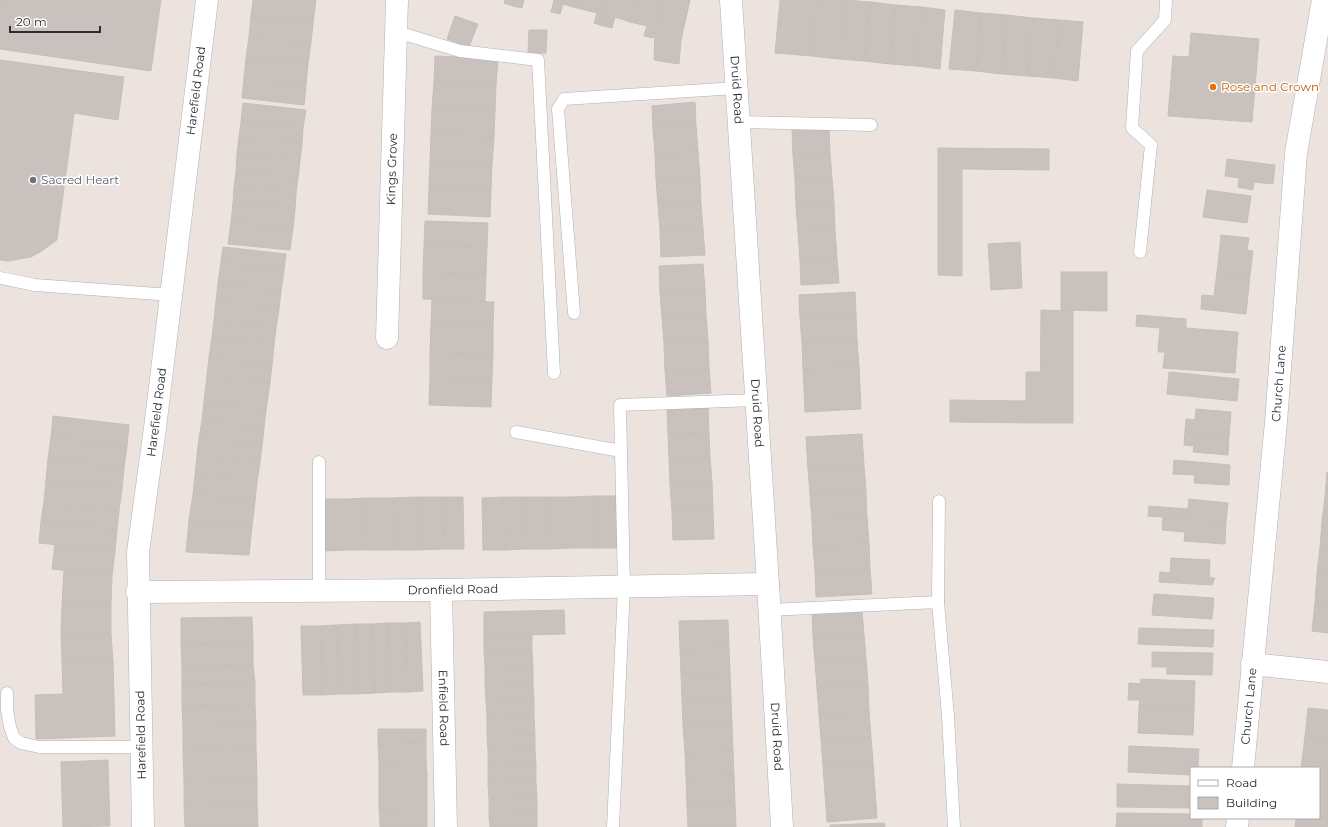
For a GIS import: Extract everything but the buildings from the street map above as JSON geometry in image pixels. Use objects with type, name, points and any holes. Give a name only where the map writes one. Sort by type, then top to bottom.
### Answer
[{"type":"street","name":"Harefield Road","points":[[143,827],[137,592],[138,552],[155,428],[207,0]]},
{"type":"street","name":"Kings Grove","points":[[387,338],[397,0]]},
{"type":"street","name":"Druid Road","points":[[731,0],[770,610],[782,827]]},
{"type":"street","name":"Church Lane","points":[[1243,767],[1276,422],[1296,153],[1323,0]]},
{"type":"street","name":"Dronfield Road","points":[[137,592],[441,590],[768,584]]},
{"type":"street","name":"Enfield Road","points":[[441,590],[446,827]]},
{"type":"street","points":[[1252,664],[1328,672]]},
{"type":"lane","points":[[1140,252],[1151,145],[1132,128],[1137,51],[1165,20],[1166,0]]},
{"type":"lane","points":[[397,32],[460,51],[538,60],[554,373]]},
{"type":"lane","points":[[574,313],[558,109],[564,99],[737,88]]},
{"type":"lane","points":[[739,122],[871,125]]},
{"type":"lane","points":[[0,278],[35,285],[171,295]]},
{"type":"lane","points":[[613,827],[624,586],[620,405],[756,400]]},
{"type":"lane","points":[[516,432],[621,451]]},
{"type":"lane","points":[[319,462],[319,590]]},
{"type":"lane","points":[[939,501],[938,602],[948,716],[954,827]]},
{"type":"lane","points":[[770,610],[938,602]]},
{"type":"lane","points":[[7,694],[7,710],[10,727],[14,738],[21,743],[39,747],[141,747]]},
{"type":"place","name":"Rose and Crown","points":[[1213,87]]},
{"type":"place","name":"Sacred Heart","points":[[33,180]]}]
